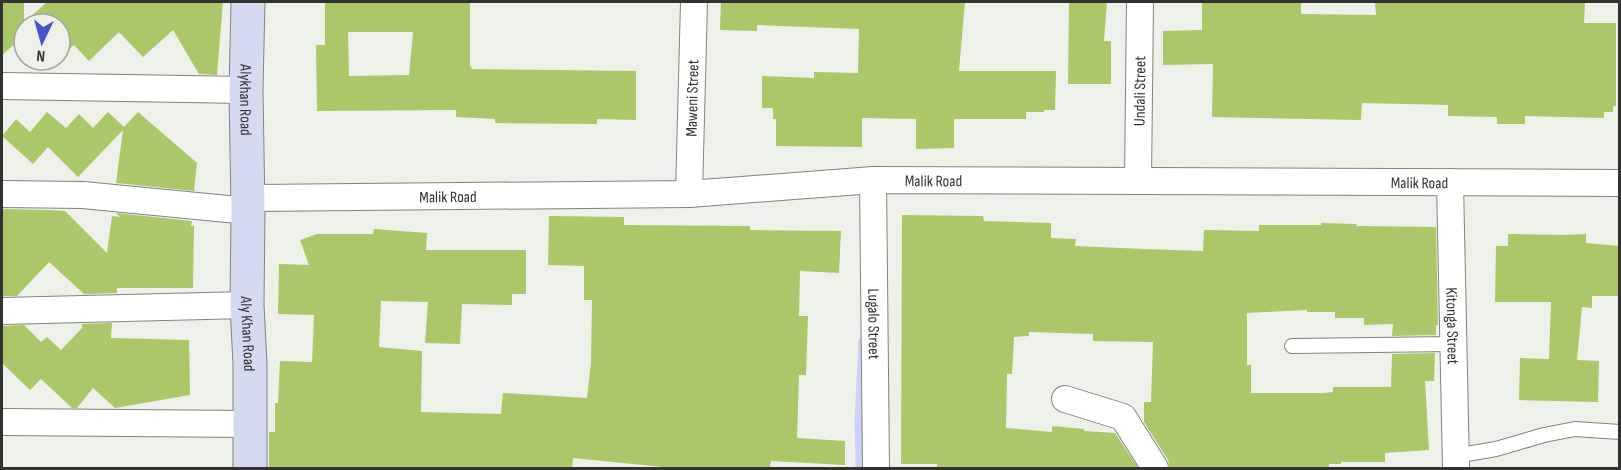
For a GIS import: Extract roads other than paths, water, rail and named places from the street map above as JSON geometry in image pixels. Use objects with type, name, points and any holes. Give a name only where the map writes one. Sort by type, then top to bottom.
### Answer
[{"type":"street","name":"Alykhan Road","points":[[247,204],[248,2]]},
{"type":"street","name":"Maweni Street","points":[[689,194],[694,2]]},
{"type":"street","name":"Undali Street","points":[[1138,181],[1140,2]]},
{"type":"street","points":[[2,86],[246,90]]},
{"type":"street","name":"Malik Road","points":[[2,194],[83,195],[247,204],[689,194],[873,180],[1620,183]]},
{"type":"street","name":"Lugalo Street","points":[[873,180],[876,468]]},
{"type":"street","name":"Kitonga Street","points":[[1450,182],[1456,462]]},
{"type":"street","name":"Aly Khan Road","points":[[247,204],[250,468]]},
{"type":"street","points":[[2,311],[247,305]]},
{"type":"street","points":[[1065,399],[1123,417],[1155,468]]},
{"type":"street","points":[[2,423],[249,424]]},
{"type":"lane","points":[[1292,346],[1454,344]]},
{"type":"lane","points":[[1456,462],[1544,435],[1575,429],[1620,432]]},
{"type":"waterway","points":[[860,468],[859,421],[863,341]]}]
